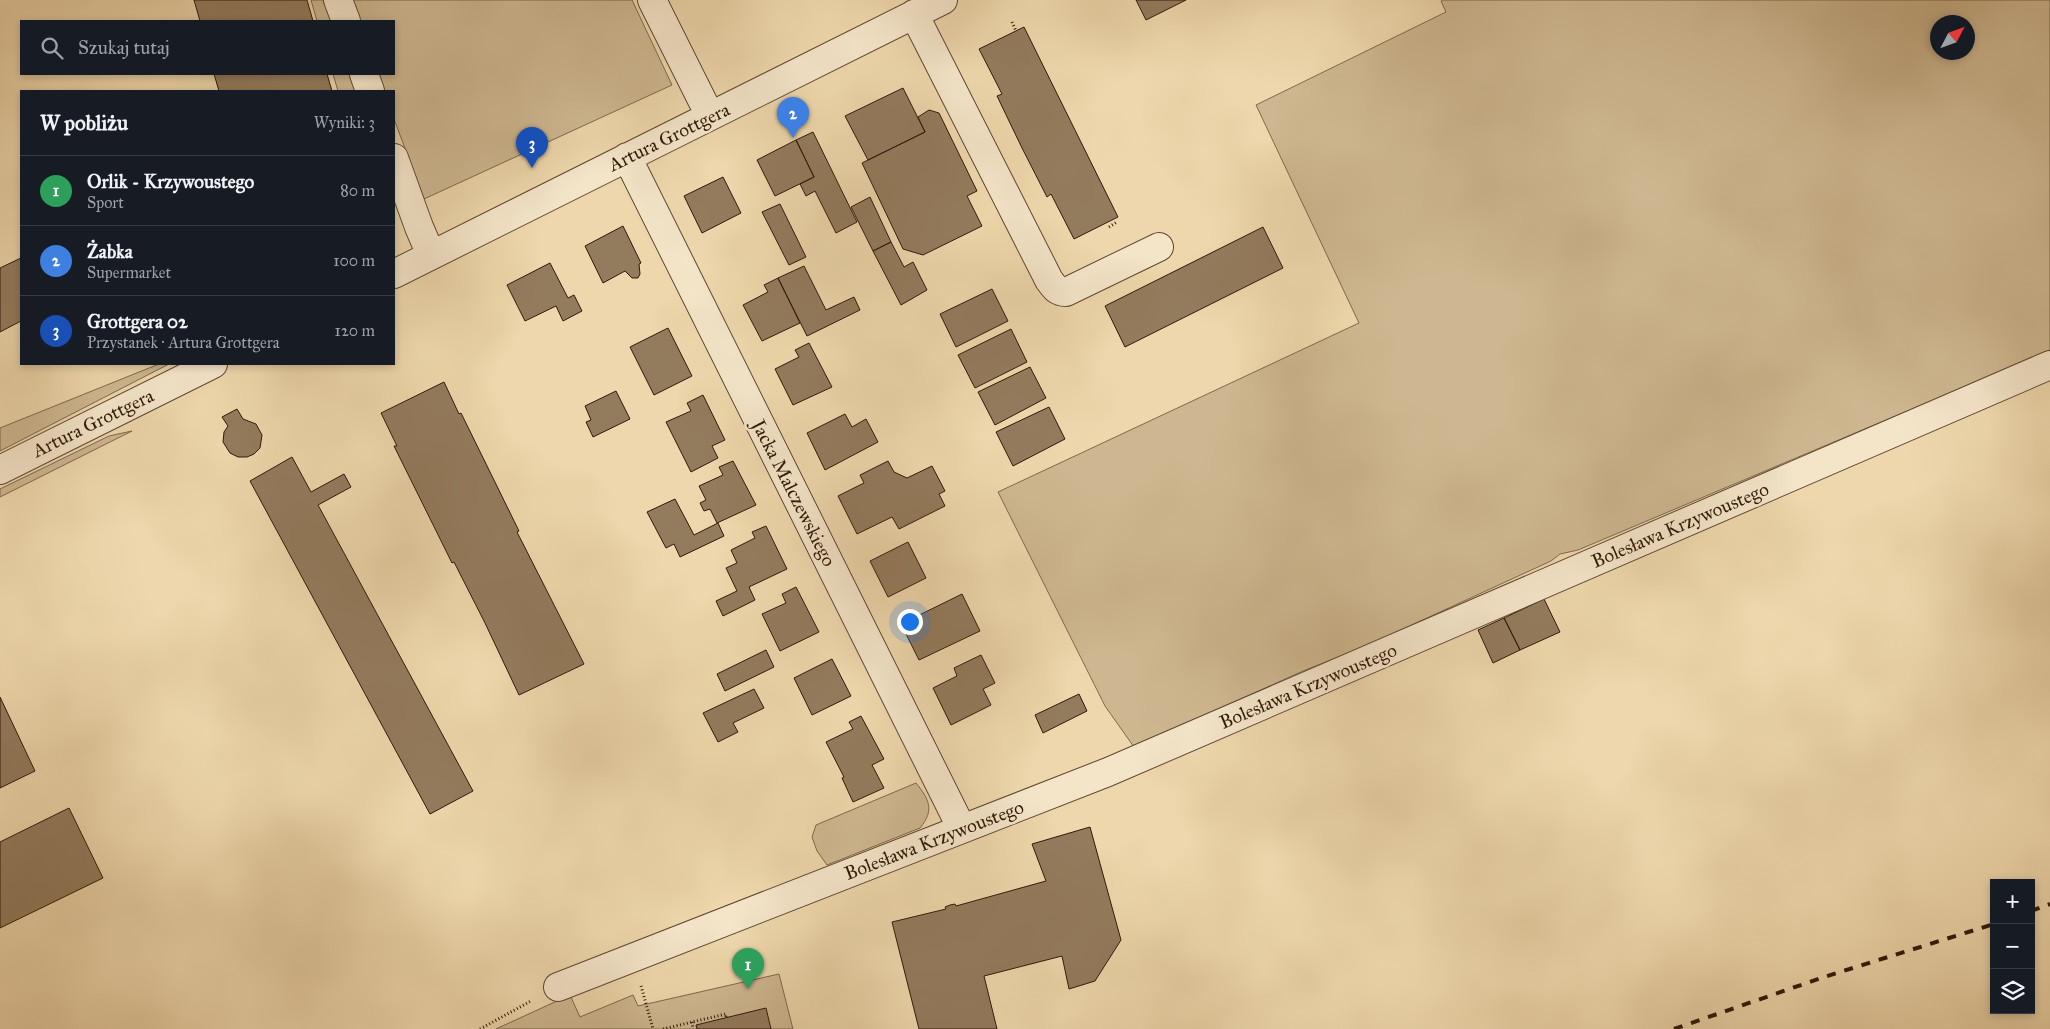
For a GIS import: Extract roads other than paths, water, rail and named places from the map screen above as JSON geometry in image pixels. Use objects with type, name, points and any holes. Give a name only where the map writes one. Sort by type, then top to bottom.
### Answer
[{"type":"street","points":[[338,0],[346,20]]},
{"type":"street","points":[[652,0],[710,116]]},
{"type":"street","name":"Artura Grottgera","points":[[395,273],[943,0]]},
{"type":"street","points":[[914,14],[1055,289],[1060,292],[1066,292],[1160,247]]},
{"type":"street","points":[[364,75],[370,90]]},
{"type":"street","name":"Jacka Malczewskiego","points":[[627,157],[962,829]]},
{"type":"street","points":[[395,161],[418,228],[431,255]]},
{"type":"street","name":"Artura Grottgera","points":[[0,470],[211,365]]},
{"type":"street","name":"Bolesława Krzywoustego","points":[[558,988],[1108,772],[2050,365]]},
{"type":"railway","points":[[2035,910],[2050,904]]},
{"type":"railway","points":[[1674,1029],[1824,977],[1990,925]]},
{"type":"place","name":"Żabka","points":[[793,138]]},
{"type":"place","name":"Grottgera 02","points":[[532,168]]},
{"type":"place","name":"Orlik - Krzywoustego","points":[[748,989]]}]
